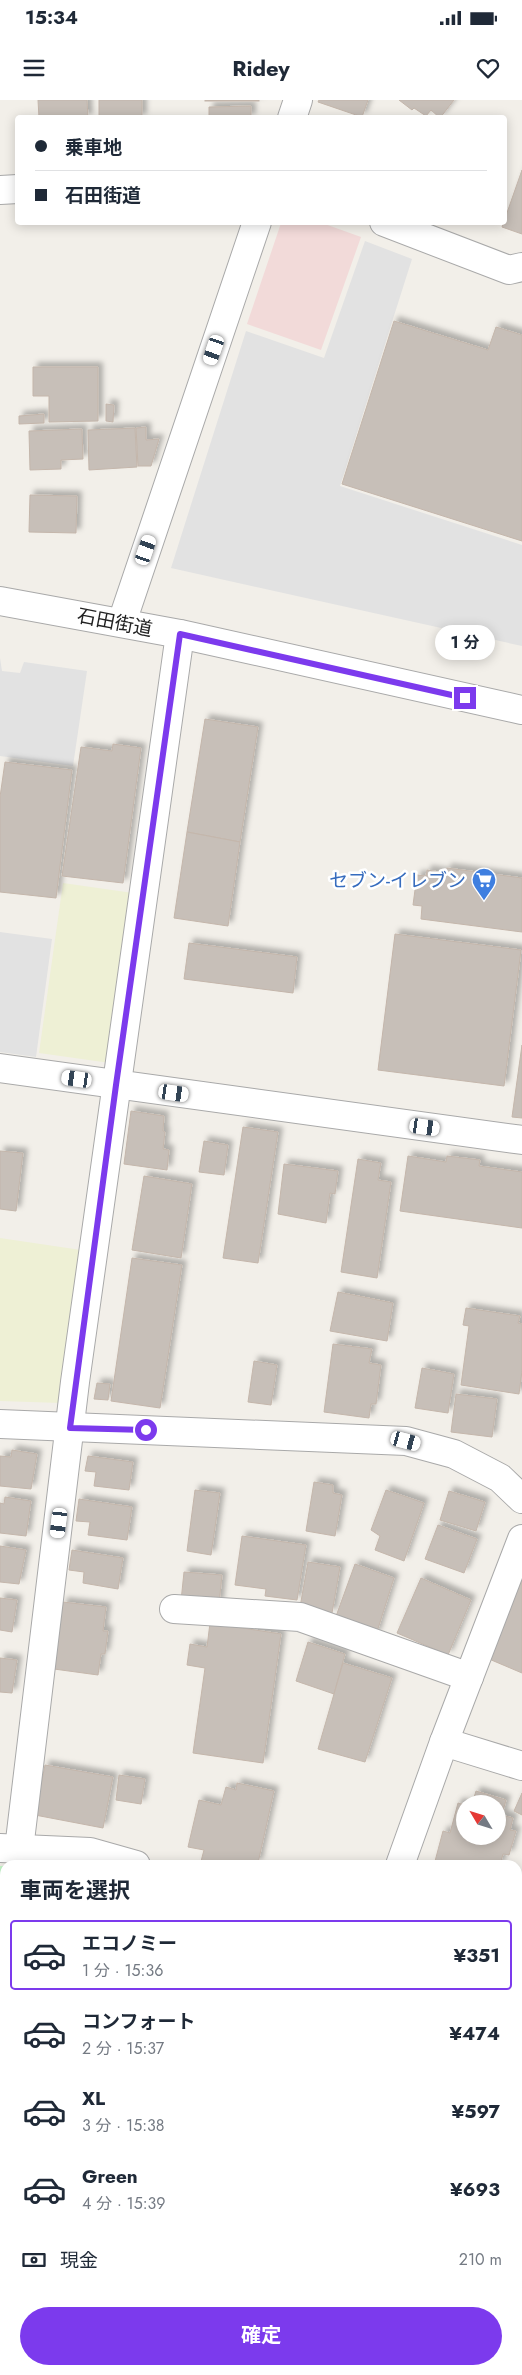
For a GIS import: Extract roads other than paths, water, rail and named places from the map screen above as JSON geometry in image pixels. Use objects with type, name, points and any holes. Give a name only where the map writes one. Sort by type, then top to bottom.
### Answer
[{"type":"street","points":[[293,115],[298,100]]},
{"type":"street","points":[[0,190],[15,189]]},
{"type":"street","points":[[122,622],[257,225]]},
{"type":"street","points":[[392,225],[509,270],[522,267]]},
{"type":"street","name":"石田街道","points":[[0,601],[180,634],[522,710]]},
{"type":"street","points":[[118,1860],[90,1852],[10,1848],[180,634]]},
{"type":"street","points":[[0,1068],[522,1140]]},
{"type":"street","points":[[0,1424],[406,1441],[454,1454],[500,1478],[522,1499]]},
{"type":"street","points":[[402,1860],[444,1742],[522,1539]]},
{"type":"street","points":[[174,1609],[300,1616],[470,1677]]},
{"type":"street","points":[[444,1742],[522,1766]]},
{"type":"place","name":"セブン-イレブン","points":[[484,901]]}]
